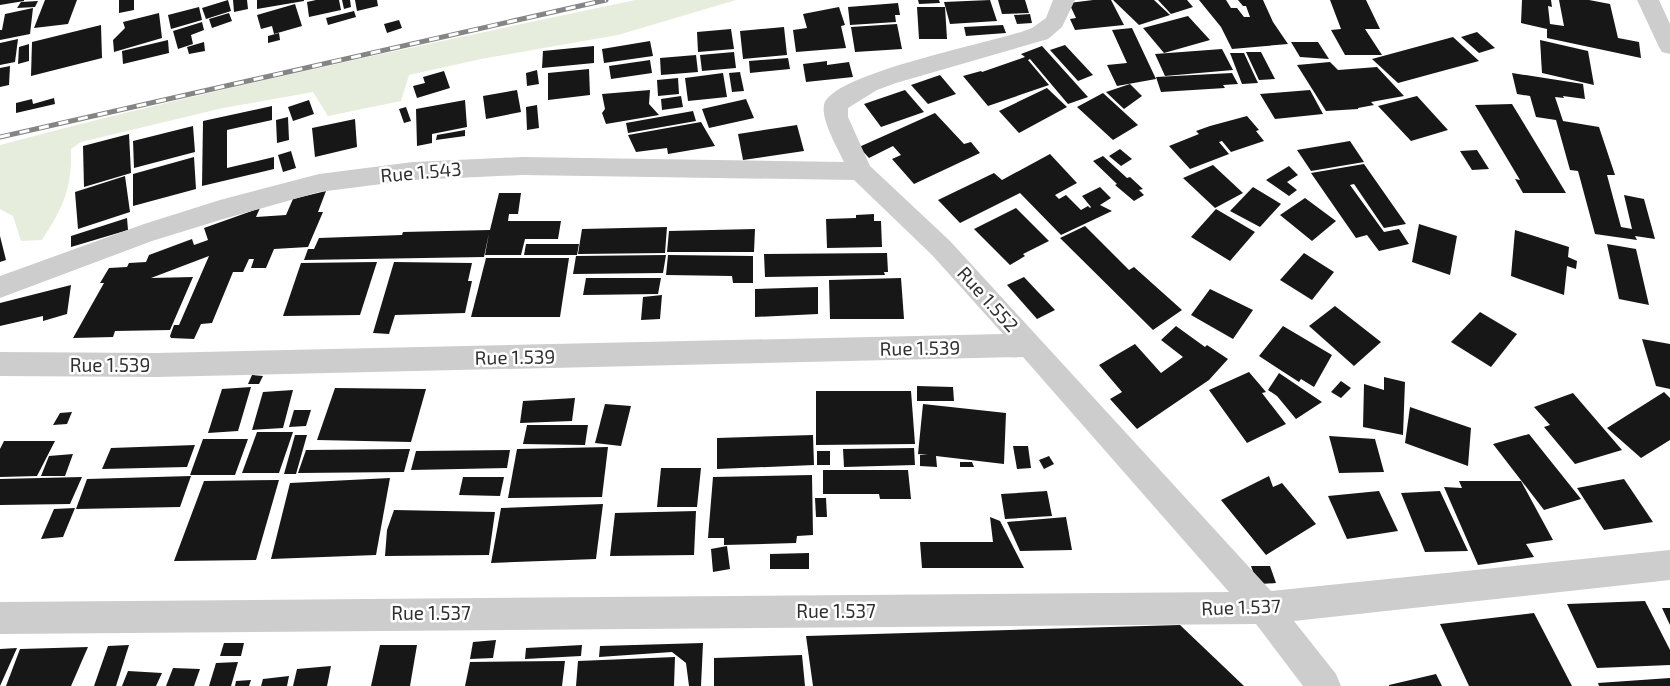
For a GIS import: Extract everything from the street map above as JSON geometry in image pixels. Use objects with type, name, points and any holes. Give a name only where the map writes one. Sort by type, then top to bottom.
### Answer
[{"type":"street","name":"Rue 1.552","points":[[1064,0],[1052,25],[1034,36],[944,60],[883,79],[848,95],[836,104],[836,117],[860,171],[941,248],[1030,345],[1264,608],[1324,686]]},
{"type":"street","points":[[1648,0],[1670,47]]},
{"type":"street","name":"Rue 1.543","points":[[0,287],[144,234],[220,210],[319,183],[413,171],[522,166],[860,171]]},
{"type":"street","name":"Rue 1.539","points":[[0,364],[156,365],[1030,345]]},
{"type":"street","name":"Rue 1.537","points":[[0,618],[1264,608],[1670,565]]},
{"type":"green space","points":[[635,0],[736,0],[618,35],[481,59],[409,75],[401,101],[328,116],[313,92],[223,108],[81,142],[71,149],[70,176],[65,198],[56,218],[42,240],[21,241],[13,216],[0,209],[0,145],[237,86]]},
{"type":"building","points":[[0,0],[24,0],[24,1],[0,5]]},
{"type":"building","points":[[45,0],[77,0],[68,24],[34,28]]},
{"type":"building","points":[[119,0],[134,0],[134,10],[119,13]]},
{"type":"building","points":[[228,0],[231,11],[206,19],[202,8]]},
{"type":"building","points":[[233,0],[247,0],[248,9],[234,12]]},
{"type":"building","points":[[257,0],[304,0],[304,1],[257,9]]},
{"type":"building","points":[[339,0],[341,10],[309,17],[307,2]]},
{"type":"building","points":[[342,0],[350,0],[351,7],[344,9]]},
{"type":"building","points":[[355,0],[377,0],[378,6],[357,11]]},
{"type":"building","points":[[918,0],[939,0],[940,3],[919,4]]},
{"type":"building","points":[[990,0],[997,21],[950,24],[944,2]]},
{"type":"building","points":[[998,0],[1025,0],[1029,13],[1002,14]]},
{"type":"building","points":[[1111,0],[1124,25],[1075,30],[1070,19],[1076,18],[1069,3]]},
{"type":"building","points":[[1113,0],[1154,0],[1170,15],[1139,25]]},
{"type":"building","points":[[1158,0],[1187,0],[1193,7],[1171,14]]},
{"type":"building","points":[[1199,0],[1226,0],[1231,8],[1237,8],[1244,17],[1250,17],[1246,6],[1243,6],[1238,0],[1263,0],[1273,22],[1288,44],[1232,49],[1221,27]]},
{"type":"building","points":[[1330,0],[1366,0],[1380,29],[1365,29],[1382,55],[1345,55],[1331,30],[1341,29]]},
{"type":"building","points":[[1522,0],[1551,0],[1552,7],[1548,6],[1550,24],[1564,26],[1559,0],[1589,0],[1610,4],[1618,38],[1639,42],[1641,58],[1547,38],[1547,29],[1521,23]]},
{"type":"building","points":[[38,1],[35,7],[17,8],[21,2]]},
{"type":"building","points":[[898,3],[900,15],[895,15],[896,22],[850,25],[848,7]]},
{"type":"building","points":[[295,4],[302,26],[274,34],[272,26],[261,29],[257,15]]},
{"type":"building","points":[[199,7],[202,20],[171,29],[168,15]]},
{"type":"building","points":[[839,7],[845,25],[841,26],[846,48],[796,52],[793,30],[807,28],[803,14]]},
{"type":"building","points":[[917,7],[945,7],[947,39],[919,39]]},
{"type":"building","points":[[33,8],[30,34],[0,40],[0,30],[2,30],[5,14]]},
{"type":"building","points":[[354,11],[356,17],[328,25],[326,18]]},
{"type":"building","points":[[159,13],[162,38],[114,52],[113,40],[125,28],[123,22]]},
{"type":"building","points":[[229,13],[232,21],[212,28],[209,19]]},
{"type":"building","points":[[1030,14],[1032,23],[1017,24],[1014,15]]},
{"type":"building","points":[[1188,16],[1210,40],[1164,53],[1143,28]]},
{"type":"building","points":[[399,20],[402,28],[387,33],[384,24]]},
{"type":"building","points":[[202,22],[204,30],[191,35],[193,44],[178,49],[173,31]]},
{"type":"building","points":[[897,24],[902,49],[855,52],[851,27]]},
{"type":"building","points":[[101,25],[102,58],[31,76],[32,42]]},
{"type":"building","points":[[1003,25],[1006,33],[966,36],[964,27]]},
{"type":"building","points":[[784,27],[787,55],[743,59],[740,31]]},
{"type":"building","points":[[1132,28],[1156,79],[1117,86],[1107,65],[1127,63],[1112,30]]},
{"type":"building","points":[[731,29],[734,49],[698,52],[697,32]]},
{"type":"building","points":[[1477,32],[1495,48],[1479,53],[1461,37]]},
{"type":"building","points":[[279,33],[280,40],[268,43],[268,36]]},
{"type":"building","points":[[1453,37],[1479,61],[1398,83],[1372,59]]},
{"type":"building","points":[[18,39],[15,62],[0,65],[0,43]]},
{"type":"building","points":[[168,40],[169,53],[123,64],[122,51]]},
{"type":"building","points":[[1540,40],[1588,51],[1594,85],[1542,73]]},
{"type":"building","points":[[650,41],[653,56],[604,63],[602,49]]},
{"type":"building","points":[[204,42],[205,51],[189,54],[187,47]]},
{"type":"building","points":[[1291,42],[1318,42],[1329,59],[1300,57]]},
{"type":"building","points":[[29,44],[29,61],[18,64],[19,47]]},
{"type":"building","points":[[1065,45],[1093,75],[1078,81],[1050,50]]},
{"type":"building","points":[[594,46],[594,63],[542,68],[543,51]]},
{"type":"building","points":[[1042,46],[1088,97],[1068,104],[1030,59],[1028,60],[1049,85],[988,106],[963,76],[982,72],[1025,57],[1021,54]]},
{"type":"building","points":[[1222,49],[1233,70],[1165,76],[1155,54]]},
{"type":"building","points":[[734,52],[736,68],[702,71],[700,55]]},
{"type":"building","points":[[1246,52],[1261,52],[1275,79],[1259,80]]},
{"type":"building","points":[[1230,53],[1244,53],[1258,83],[1242,84]]},
{"type":"building","points":[[696,55],[698,72],[661,75],[660,58]]},
{"type":"building","points":[[788,58],[790,69],[750,73],[749,61]]},
{"type":"building","points":[[650,60],[652,73],[611,79],[609,66]]},
{"type":"building","points":[[827,61],[827,65],[849,62],[853,77],[806,82],[803,64]]},
{"type":"building","points":[[1330,62],[1338,70],[1377,67],[1404,96],[1371,102],[1374,105],[1358,109],[1326,111],[1297,65]]},
{"type":"building","points":[[10,66],[9,85],[0,87],[0,68]]},
{"type":"building","points":[[589,69],[590,95],[548,100],[548,73]]},
{"type":"building","points":[[537,70],[539,84],[527,86],[526,73]]},
{"type":"building","points":[[444,71],[450,88],[417,98],[413,86],[425,83],[423,77]]},
{"type":"building","points":[[740,72],[744,91],[732,92],[729,73]]},
{"type":"building","points":[[723,73],[727,97],[688,101],[685,78]]},
{"type":"building","points":[[1232,73],[1238,84],[1223,85],[1225,88],[1161,92],[1156,77]]},
{"type":"building","points":[[1512,73],[1583,84],[1585,99],[1563,96],[1564,98],[1555,97],[1563,121],[1599,127],[1615,175],[1607,175],[1621,227],[1632,229],[1624,195],[1644,199],[1655,239],[1635,236],[1637,240],[1595,234],[1578,171],[1570,170],[1556,120],[1536,117],[1530,96],[1517,94]]},
{"type":"building","points":[[940,75],[956,94],[928,104],[911,85]]},
{"type":"building","points":[[678,78],[679,94],[658,96],[657,80]]},
{"type":"building","points":[[1130,84],[1142,96],[1124,109],[1106,92]]},
{"type":"building","points":[[1047,88],[1067,107],[1019,133],[999,111]]},
{"type":"building","points":[[517,90],[521,112],[486,119],[483,96]]},
{"type":"building","points":[[650,90],[649,104],[659,115],[606,124],[602,113],[605,109],[602,94]]},
{"type":"building","points":[[905,90],[924,112],[881,127],[864,104]]},
{"type":"building","points":[[1310,90],[1323,114],[1275,119],[1260,94]]},
{"type":"building","points":[[1103,93],[1138,125],[1113,140],[1077,107]]},
{"type":"building","points":[[681,96],[683,107],[662,110],[661,99]]},
{"type":"building","points":[[1417,96],[1448,130],[1411,141],[1378,106]]},
{"type":"building","points":[[54,98],[55,104],[16,113],[16,103],[32,99],[33,104]]},
{"type":"building","points":[[746,99],[754,118],[709,128],[702,109]]},
{"type":"building","points":[[309,100],[314,114],[293,121],[288,107]]},
{"type":"building","points":[[465,100],[467,127],[432,134],[432,143],[417,146],[416,109]]},
{"type":"building","points":[[1512,104],[1566,193],[1523,193],[1515,179],[1520,180],[1475,105]]},
{"type":"building","points":[[537,105],[539,128],[527,130],[526,107]]},
{"type":"building","points":[[272,106],[272,120],[227,130],[227,168],[274,157],[274,169],[202,186],[203,121]]},
{"type":"building","points":[[406,107],[411,121],[404,123],[399,109]]},
{"type":"building","points":[[693,111],[696,121],[628,133],[626,123]]},
{"type":"building","points":[[935,113],[964,144],[971,142],[980,153],[914,184],[892,159],[901,155],[893,146],[869,158],[859,147]]},
{"type":"building","points":[[1247,116],[1259,130],[1256,131],[1264,141],[1231,152],[1222,141],[1219,142],[1229,154],[1190,169],[1169,146],[1199,134],[1196,131]]},
{"type":"building","points":[[288,117],[289,140],[277,143],[276,120]]},
{"type":"building","points":[[355,119],[357,147],[315,157],[312,128]]},
{"type":"building","points":[[701,122],[715,146],[668,154],[667,148],[636,152],[628,135]]},
{"type":"building","points":[[797,125],[804,151],[743,160],[738,134]]},
{"type":"building","points":[[193,126],[195,152],[134,168],[133,141]]},
{"type":"building","points":[[465,130],[465,136],[436,140],[437,135]]},
{"type":"building","points":[[129,134],[131,173],[84,187],[83,146]]},
{"type":"building","points":[[1350,141],[1364,162],[1311,171],[1297,150]]},
{"type":"building","points":[[1120,149],[1132,159],[1121,166],[1109,156]]},
{"type":"building","points":[[1477,150],[1489,169],[1472,170],[1460,151]]},
{"type":"building","points":[[291,151],[296,168],[283,172],[278,155]]},
{"type":"building","points":[[1050,154],[1077,183],[1055,195],[1059,199],[1066,195],[1081,210],[1088,206],[1090,208],[1082,196],[1100,187],[1111,198],[1100,205],[1112,211],[1061,235],[1020,193],[960,223],[938,200],[994,173],[1002,180]]},
{"type":"building","points":[[1103,156],[1127,178],[1130,177],[1143,189],[1139,190],[1144,195],[1134,201],[1115,185],[1117,184],[1093,161]]},
{"type":"building","points":[[194,157],[196,189],[133,206],[133,174]]},
{"type":"building","points":[[1364,164],[1406,224],[1384,228],[1354,184],[1350,185],[1384,232],[1399,229],[1409,244],[1379,251],[1367,235],[1356,238],[1311,173]]},
{"type":"building","points":[[1213,165],[1243,193],[1215,208],[1183,178]]},
{"type":"building","points":[[1289,166],[1298,175],[1287,182],[1297,190],[1289,196],[1266,180]]},
{"type":"building","points":[[125,176],[130,212],[78,229],[75,192]]},
{"type":"building","points":[[1253,187],[1281,204],[1260,227],[1230,211]]},
{"type":"building","points":[[326,191],[318,212],[323,212],[308,247],[274,249],[266,268],[251,268],[254,259],[249,259],[243,272],[233,272],[212,323],[201,324],[194,339],[171,338],[170,336],[174,325],[179,325],[209,256],[151,278],[193,277],[170,330],[115,331],[113,337],[73,338],[104,283],[100,283],[109,268],[127,267],[129,263],[146,262],[149,255],[192,239],[194,245],[208,240],[204,228],[260,208],[256,217],[286,215],[293,199]]},
{"type":"building","points":[[499,193],[521,193],[518,214],[509,214],[508,221],[561,221],[558,239],[525,239],[521,255],[485,255],[489,233],[484,257],[304,260],[308,249],[314,249],[319,238],[402,235],[403,232],[490,230]]},
{"type":"building","points":[[1305,198],[1336,221],[1312,241],[1280,215]]},
{"type":"building","points":[[1016,208],[1049,241],[1023,254],[1025,256],[1010,265],[974,229]]},
{"type":"building","points":[[1216,209],[1255,232],[1230,261],[1191,237]]},
{"type":"building","points":[[874,214],[874,221],[881,221],[882,247],[827,248],[826,219],[856,218],[856,215]]},
{"type":"building","points":[[127,218],[128,230],[71,247],[71,236]]},
{"type":"building","points":[[1419,224],[1457,236],[1450,275],[1412,262]]},
{"type":"building","points":[[1085,226],[1129,270],[1134,267],[1182,310],[1153,330],[1060,238]]},
{"type":"building","points":[[667,227],[665,253],[578,254],[582,229]]},
{"type":"building","points":[[755,229],[754,252],[667,252],[669,231]]},
{"type":"building","points":[[1515,230],[1569,247],[1568,257],[1577,261],[1576,269],[1567,266],[1564,295],[1511,276]]},
{"type":"building","points":[[0,236],[6,260],[0,262]]},
{"type":"building","points":[[526,244],[579,244],[577,255],[524,255]]},
{"type":"building","points":[[1607,244],[1636,249],[1649,305],[1619,299]]},
{"type":"building","points":[[887,253],[888,272],[884,272],[885,275],[765,277],[764,254]]},
{"type":"building","points":[[1304,253],[1334,272],[1312,300],[1280,280]]},
{"type":"building","points":[[666,255],[663,273],[573,274],[576,256]]},
{"type":"building","points":[[668,255],[753,256],[753,283],[733,283],[732,276],[666,275]]},
{"type":"building","points":[[486,258],[569,258],[560,317],[471,317]]},
{"type":"building","points":[[377,262],[360,315],[283,316],[301,263]]},
{"type":"building","points":[[394,262],[472,263],[468,281],[472,281],[465,313],[395,315],[389,334],[373,333]]},
{"type":"building","points":[[1024,277],[1055,310],[1037,319],[1007,285]]},
{"type":"building","points":[[586,278],[661,278],[658,294],[583,295]]},
{"type":"building","points":[[901,278],[904,319],[830,319],[829,280]]},
{"type":"building","points":[[71,285],[67,314],[43,321],[43,316],[0,326],[0,303]]},
{"type":"building","points":[[818,287],[818,314],[755,317],[755,289]]},
{"type":"building","points":[[1210,289],[1253,310],[1233,339],[1191,315]]},
{"type":"building","points":[[662,295],[660,319],[641,320],[643,297]]},
{"type":"building","points":[[1335,306],[1381,342],[1354,366],[1309,326]]},
{"type":"building","points":[[1480,312],[1517,334],[1491,367],[1451,342]]},
{"type":"building","points":[[1176,326],[1205,347],[1207,345],[1228,359],[1209,380],[1137,429],[1110,399],[1122,392],[1099,365],[1135,344],[1161,373],[1183,357],[1161,340]]},
{"type":"building","points":[[1283,326],[1332,355],[1314,387],[1301,379],[1299,382],[1259,356]]},
{"type":"building","points":[[1642,339],[1670,344],[1670,389],[1656,386]]},
{"type":"building","points":[[1249,372],[1266,392],[1262,393],[1286,424],[1247,443],[1209,390]]},
{"type":"building","points":[[1279,373],[1322,402],[1296,419],[1277,396],[1268,390]]},
{"type":"building","points":[[252,375],[263,376],[259,384],[248,384]]},
{"type":"building","points":[[1384,377],[1405,382],[1403,435],[1363,427],[1364,384],[1384,390]]},
{"type":"building","points":[[1341,381],[1351,388],[1341,398],[1331,392]]},
{"type":"building","points":[[917,386],[953,387],[954,401],[917,401]]},
{"type":"building","points":[[251,387],[238,431],[208,433],[222,389]]},
{"type":"building","points":[[335,388],[426,389],[411,442],[317,440]]},
{"type":"building","points":[[293,390],[283,428],[252,430],[263,392]]},
{"type":"building","points":[[816,391],[911,391],[915,444],[816,445]]},
{"type":"building","points":[[1664,392],[1670,398],[1670,440],[1641,458],[1607,428]]},
{"type":"building","points":[[1573,393],[1622,450],[1575,464],[1544,427],[1550,425],[1534,407]]},
{"type":"building","points":[[575,398],[572,421],[520,423],[523,401]]},
{"type":"building","points":[[605,404],[631,406],[621,446],[595,443]]},
{"type":"building","points":[[923,404],[1006,413],[1004,464],[936,456],[937,467],[920,466],[920,455],[928,455],[918,454]]},
{"type":"building","points":[[1410,407],[1471,428],[1468,466],[1405,443]]},
{"type":"building","points":[[294,410],[311,410],[306,426],[289,427]]},
{"type":"building","points":[[72,412],[67,424],[53,425],[60,413]]},
{"type":"building","points":[[527,425],[588,425],[585,445],[523,444]]},
{"type":"building","points":[[257,432],[293,432],[279,473],[242,473]]},
{"type":"building","points":[[1529,434],[1581,499],[1544,510],[1493,444]]},
{"type":"building","points":[[295,435],[307,435],[296,474],[284,474]]},
{"type":"building","points":[[813,435],[814,465],[717,469],[717,438]]},
{"type":"building","points":[[1329,436],[1375,439],[1384,472],[1339,473]]},
{"type":"building","points":[[203,439],[248,439],[235,475],[190,475]]},
{"type":"building","points":[[4,441],[55,441],[37,476],[0,477],[0,449]]},
{"type":"building","points":[[195,445],[187,467],[102,469],[111,448]]},
{"type":"building","points":[[1013,446],[1028,446],[1031,468],[1017,469]]},
{"type":"building","points":[[608,447],[602,497],[508,498],[517,449]]},
{"type":"building","points":[[914,448],[915,465],[844,467],[843,449]]},
{"type":"building","points":[[410,449],[404,472],[298,473],[306,450]]},
{"type":"building","points":[[510,450],[507,468],[411,470],[416,451]]},
{"type":"building","points":[[817,451],[830,451],[830,465],[817,465]]},
{"type":"building","points":[[73,454],[65,476],[41,476],[49,456]]},
{"type":"building","points":[[1049,456],[1054,464],[1044,469],[1039,460]]},
{"type":"building","points":[[960,462],[972,462],[974,467],[960,467]]},
{"type":"building","points":[[661,468],[701,468],[697,507],[657,507]]},
{"type":"building","points":[[823,470],[908,470],[911,499],[880,499],[879,494],[823,494]]},
{"type":"building","points":[[812,475],[813,535],[797,536],[796,543],[724,545],[724,538],[708,538],[713,477]]},
{"type":"building","points":[[191,476],[180,507],[76,509],[87,479]]},
{"type":"building","points":[[1269,476],[1273,487],[1282,483],[1316,524],[1266,555],[1221,500]]},
{"type":"building","points":[[82,477],[70,504],[0,505],[0,479]]},
{"type":"building","points":[[463,477],[504,477],[500,496],[459,495]]},
{"type":"building","points":[[390,478],[376,555],[271,559],[290,483]]},
{"type":"building","points":[[1624,479],[1653,522],[1604,530],[1577,488]]},
{"type":"building","points":[[279,480],[256,560],[174,561],[204,481]]},
{"type":"building","points":[[1459,481],[1521,481],[1553,540],[1526,544],[1534,557],[1478,565],[1444,487],[1462,488]]},
{"type":"building","points":[[1047,491],[1052,516],[1005,519],[1001,494]]},
{"type":"building","points":[[1379,491],[1398,531],[1347,539],[1328,496]]},
{"type":"building","points":[[1440,491],[1468,551],[1425,552],[1401,493]]},
{"type":"building","points":[[815,498],[826,498],[827,517],[816,517]]},
{"type":"building","points":[[603,504],[596,559],[491,563],[501,508]]},
{"type":"building","points":[[75,508],[63,537],[41,539],[54,509]]},
{"type":"building","points":[[394,510],[495,512],[489,555],[385,556],[387,530]]},
{"type":"building","points":[[696,511],[694,555],[610,556],[615,513]]},
{"type":"building","points":[[990,517],[1000,521],[1024,568],[922,568],[920,542],[993,542]]},
{"type":"building","points":[[1066,517],[1072,550],[1020,551],[1007,522]]},
{"type":"building","points":[[727,546],[730,569],[713,572],[711,549]]},
{"type":"building","points":[[809,553],[809,569],[770,569],[770,554]]},
{"type":"building","points":[[1251,566],[1270,566],[1276,583],[1260,584],[1256,580]]},
{"type":"building","points":[[1645,601],[1670,650],[1670,665],[1597,668],[1567,604]]},
{"type":"building","points":[[1662,608],[1670,608],[1670,625]]},
{"type":"building","points":[[1534,613],[1572,686],[1469,686],[1440,624]]},
{"type":"building","points":[[1180,625],[1244,686],[813,686],[806,636]]},
{"type":"building","points":[[496,640],[493,658],[470,659],[473,642]]},
{"type":"building","points":[[224,643],[244,643],[241,656],[220,656]]},
{"type":"building","points":[[703,643],[701,686],[689,686],[686,663],[672,652],[599,657],[600,646]]},
{"type":"building","points":[[129,645],[116,686],[94,686],[108,646]]},
{"type":"building","points":[[380,645],[417,645],[410,686],[371,686]]},
{"type":"building","points":[[582,645],[581,656],[525,659],[526,648]]},
{"type":"building","points":[[88,647],[71,686],[6,686],[20,649]]},
{"type":"building","points":[[17,648],[0,686],[0,649]]},
{"type":"building","points":[[802,655],[805,686],[714,686],[714,658]]},
{"type":"building","points":[[675,657],[674,686],[576,686],[578,661]]},
{"type":"building","points":[[565,661],[562,686],[465,686],[470,662]]},
{"type":"building","points":[[238,662],[231,686],[209,686],[216,663]]},
{"type":"building","points":[[331,666],[327,686],[293,686],[297,669]]},
{"type":"building","points":[[173,668],[200,669],[194,686],[166,686]]},
{"type":"building","points":[[128,671],[162,673],[156,686],[122,686]]},
{"type":"building","points":[[1436,674],[1442,686],[1389,686],[1389,685]]},
{"type":"building","points":[[289,676],[287,686],[261,686],[263,679]]},
{"type":"building","points":[[1670,678],[1670,686],[1599,686],[1598,683]]},
{"type":"building","points":[[251,680],[249,686],[235,686],[236,681]]},
{"type":"railway","points":[[0,137],[606,0]]}]
